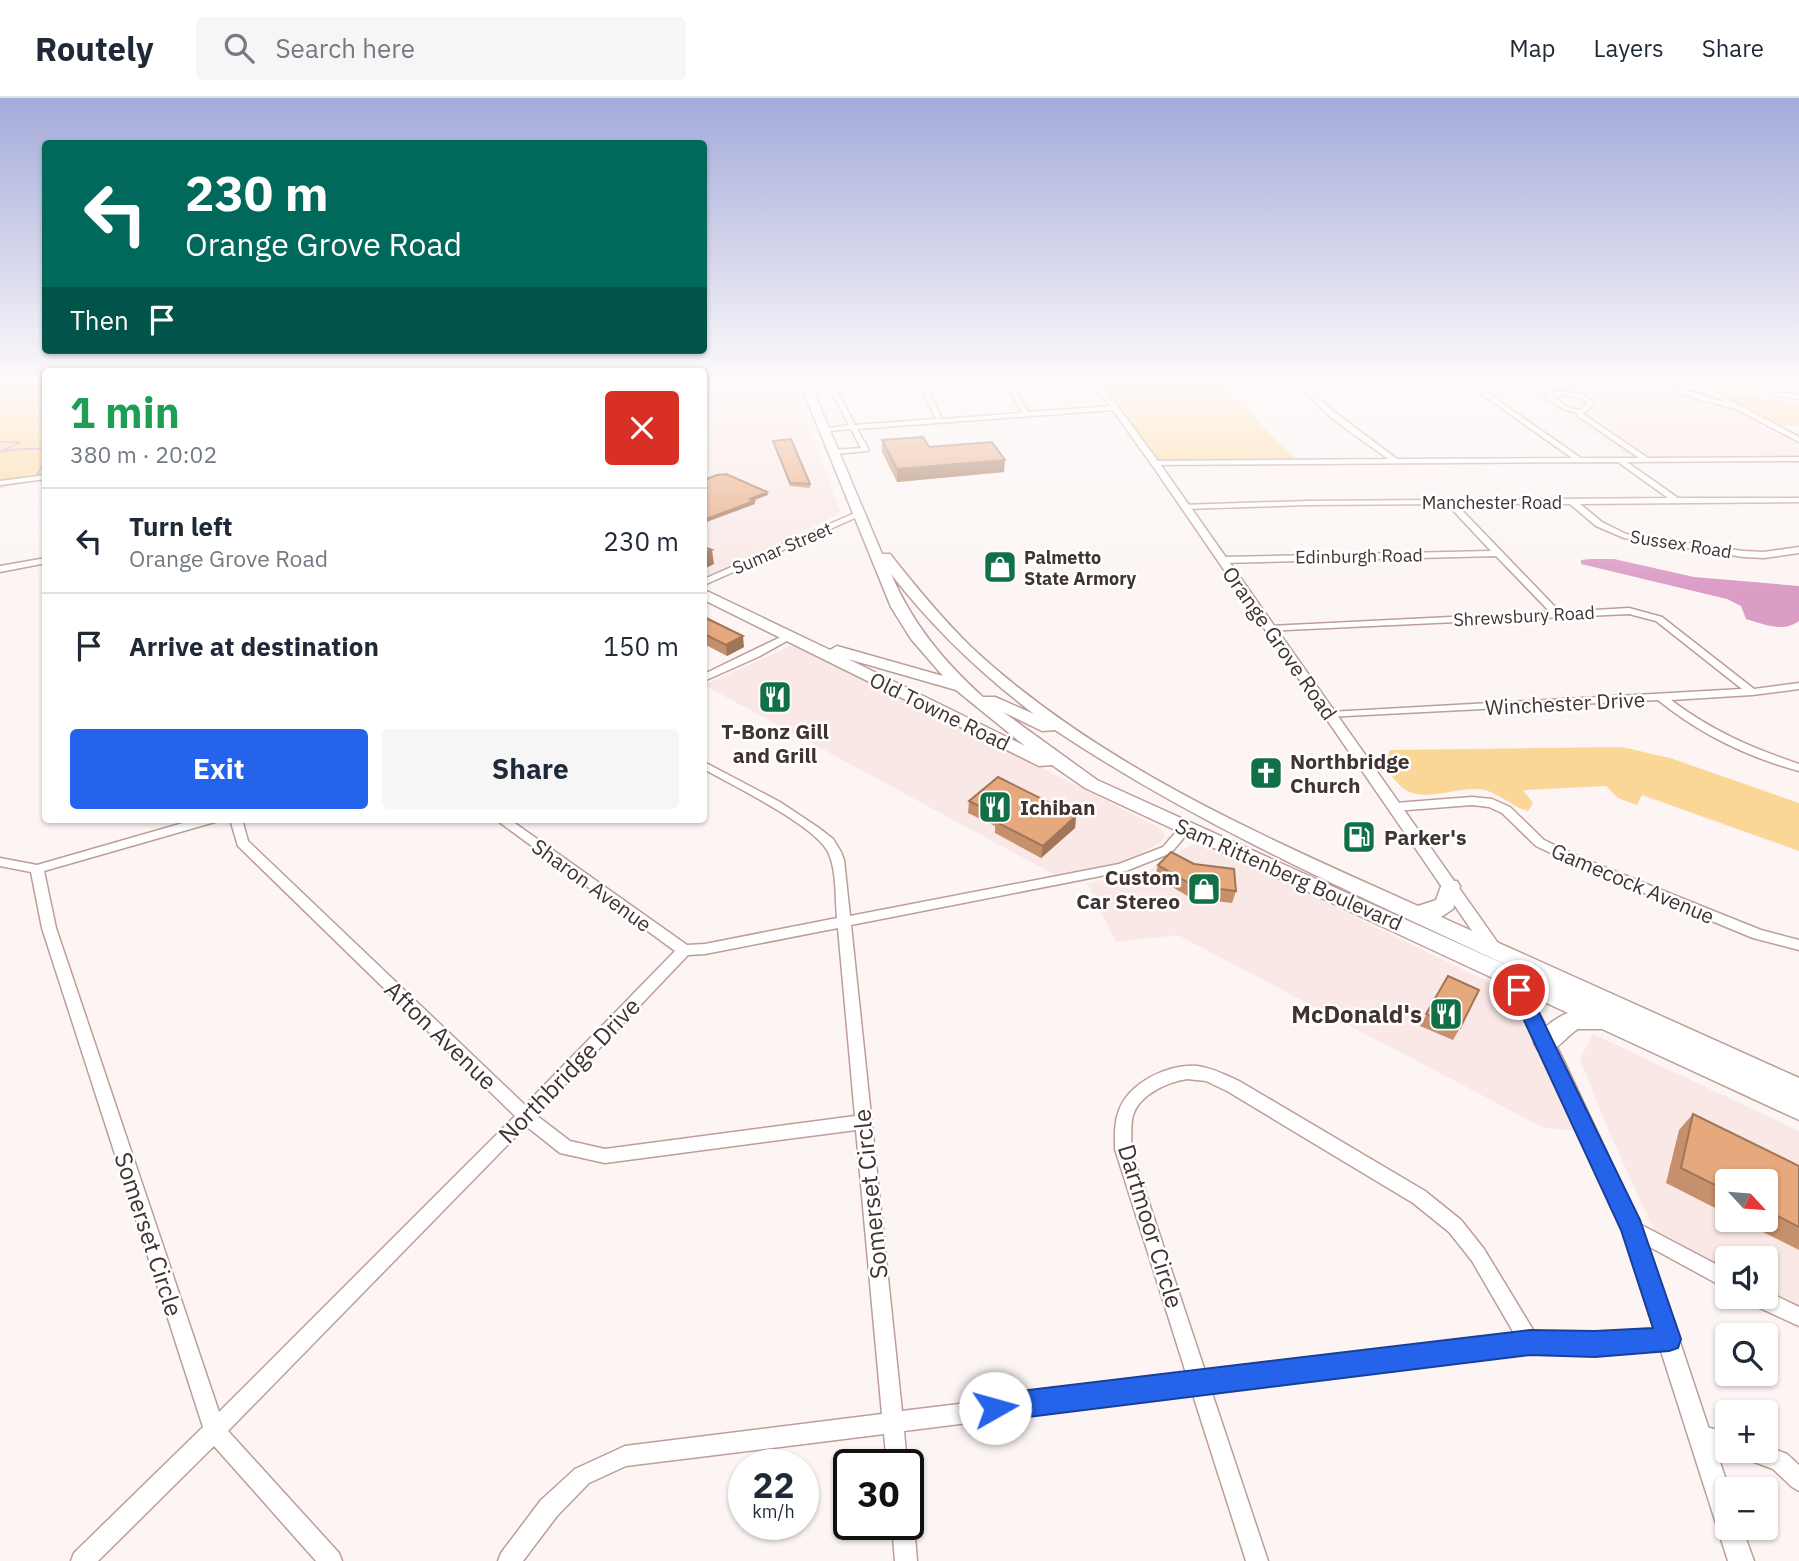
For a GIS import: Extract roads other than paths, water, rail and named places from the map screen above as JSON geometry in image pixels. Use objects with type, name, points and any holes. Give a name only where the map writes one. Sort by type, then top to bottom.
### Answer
[{"type":"main road","name":"Sam Rittenberg Boulevard","points":[[835,452],[898,607],[917,638],[958,686],[1091,784],[1799,1109]]},
{"type":"main road","name":"Sam Rittenberg Boulevard","points":[[868,533],[909,588],[954,639],[1000,681],[1078,740],[1272,848],[1799,1089]]},
{"type":"main road","name":"Old Towne Road","points":[[707,596],[1091,784]]},
{"type":"main road","points":[[898,607],[923,633],[938,639],[954,639]]},
{"type":"main road","name":"Old Towne Road","points":[[790,635],[958,686],[1078,740]]},
{"type":"main road","points":[[1091,784],[1160,803],[1178,798],[1186,828],[1220,831],[1272,848]]},
{"type":"main road","points":[[1416,914],[1438,910],[1446,904],[1450,886]]},
{"type":"main road","points":[[1546,1043],[1561,1026],[1574,1020],[1592,1020],[1626,1029]]},
{"type":"street","points":[[835,452],[846,451]]},
{"type":"street","name":"Orange Grove Road","points":[[1145,451],[1512,976],[1632,1228],[1715,1482]]},
{"type":"street","points":[[1382,451],[1395,461]]},
{"type":"street","points":[[1567,451],[1579,460]]},
{"type":"street","points":[[1634,451],[1645,459]]},
{"type":"street","points":[[1155,464],[1799,459]]},
{"type":"street","points":[[1619,460],[1677,501]]},
{"type":"street","points":[[0,475],[42,470]]},
{"type":"street","points":[[0,483],[42,478]]},
{"type":"street","name":"Manchester Road","points":[[1185,507],[1799,500]]},
{"type":"street","points":[[1449,502],[1558,615]]},
{"type":"street","name":"Sussex Road","points":[[1573,502],[1599,524],[1624,536],[1743,554],[1764,555],[1799,550]]},
{"type":"street","name":"Sumar Street","points":[[707,581],[860,514]]},
{"type":"street","name":"Edinburgh Road","points":[[1222,560],[1497,553]]},
{"type":"street","points":[[0,569],[42,562]]},
{"type":"street","name":"Shrewsbury Road","points":[[1270,629],[1629,611],[1659,620],[1752,692]]},
{"type":"street","points":[[707,677],[755,655],[790,635]]},
{"type":"street","name":"Winchester Drive","points":[[1330,715],[1662,698],[1799,686]]},
{"type":"street","points":[[1662,698],[1692,723],[1724,741],[1799,768]]},
{"type":"street","name":"Somerset Circle","points":[[707,767],[802,821],[835,849],[895,1449]]},
{"type":"street","name":"Gamecock Avenue","points":[[1395,807],[1472,801],[1492,803],[1506,810],[1540,843],[1580,862],[1758,934],[1799,945]]},
{"type":"street","points":[[0,862],[37,869],[197,823]]},
{"type":"street","name":"Afton Avenue","points":[[237,823],[242,843],[526,1116],[566,1148],[605,1156],[863,1122]]},
{"type":"street","name":"Sharon Avenue","points":[[507,823],[684,950]]},
{"type":"street","points":[[684,950],[705,949],[1121,869],[1167,850],[1186,828]]},
{"type":"street","name":"Somerset Circle","points":[[37,869],[49,928],[215,1432],[331,1561]]},
{"type":"street","name":"Northbridge Drive","points":[[82,1561],[215,1432],[526,1116],[684,950]]},
{"type":"street","name":"Dartmoor Circle","points":[[1257,1561],[1123,1149],[1126,1113],[1135,1098],[1154,1084],[1179,1073],[1194,1072],[1211,1076],[1233,1086],[1419,1196],[1455,1226],[1478,1255],[1530,1343]]},
{"type":"street","points":[[1632,1228],[1715,1273]]},
{"type":"street","points":[[1778,1307],[1799,1317]]},
{"type":"street","points":[[509,1561],[548,1508],[582,1476],[625,1455],[1530,1343],[1595,1344],[1669,1339]]},
{"type":"street","points":[[1700,1436],[1715,1439]]},
{"type":"street","points":[[1778,1460],[1799,1480]]},
{"type":"street","points":[[904,1540],[906,1561]]},
{"type":"street","points":[[1734,1540],[1741,1561]]},
{"type":"waterway","points":[[2,451],[5,451]]},
{"type":"waterway","points":[[34,479],[42,467]]},
{"type":"place","name":"Palmetto State Armory","points":[[1000,567]]},
{"type":"place","name":"T-Bonz Gill and Grill","points":[[775,697]]},
{"type":"place","name":"Northbridge Church","points":[[1266,773]]},
{"type":"place","name":"Ichiban","points":[[995,807]]},
{"type":"place","name":"Parker's","points":[[1359,837]]},
{"type":"place","name":"Custom Car Stereo","points":[[1204,889]]},
{"type":"place","name":"McDonald's","points":[[1446,1014]]}]
